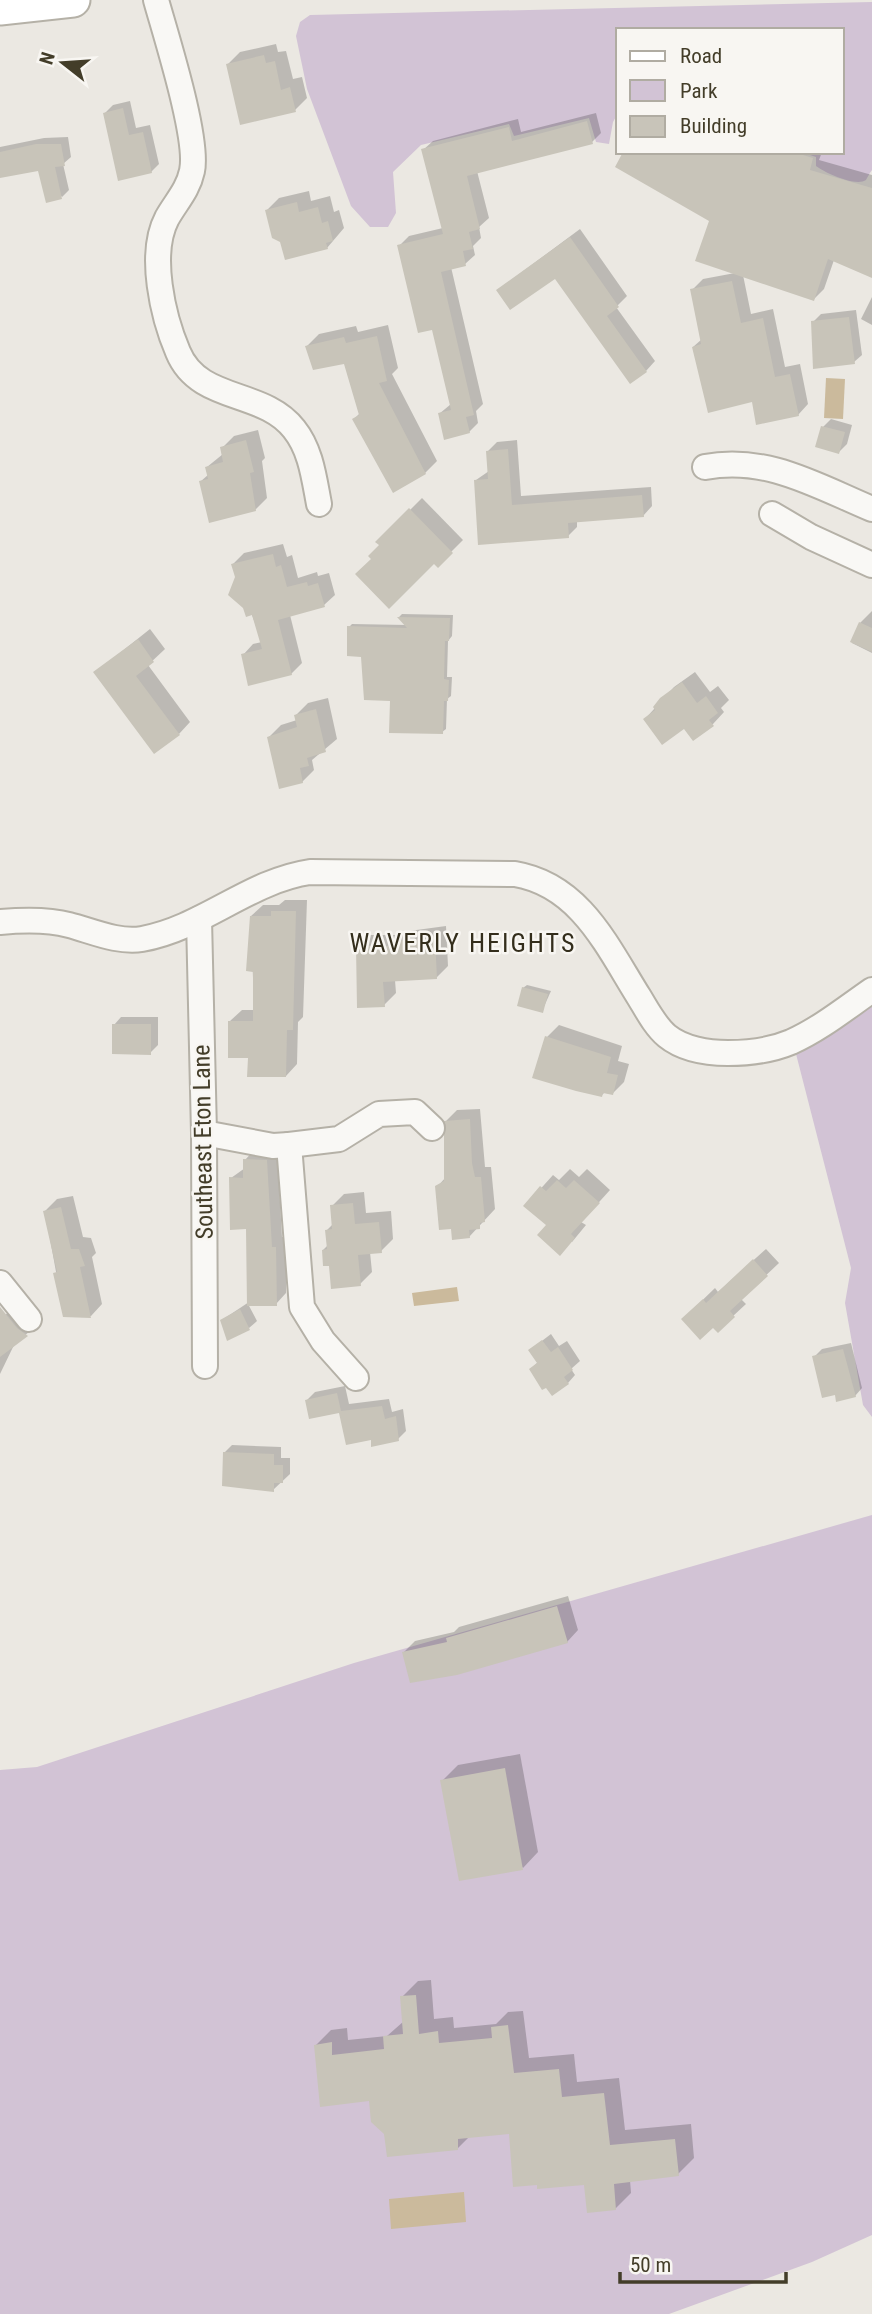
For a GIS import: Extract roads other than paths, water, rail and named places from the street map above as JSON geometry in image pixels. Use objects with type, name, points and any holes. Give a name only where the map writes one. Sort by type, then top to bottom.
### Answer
[{"type":"main road","points":[[0,8],[73,0]]},
{"type":"street","points":[[156,0],[188,125],[193,170],[184,194],[166,220],[157,272],[178,353],[201,382],[260,404],[278,414],[295,429],[310,457],[319,504]]},
{"type":"street","points":[[705,467],[730,462],[770,467],[872,509]]},
{"type":"street","points":[[772,514],[872,565]]},
{"type":"street","points":[[0,922],[47,922],[114,937],[139,939],[199,919],[283,876],[310,872],[515,874],[536,878],[557,887],[588,920],[655,1023],[668,1037],[699,1050],[740,1053],[790,1042],[820,1026],[872,990]]},
{"type":"street","name":"Southeast Eton Lane","points":[[199,919],[205,1133],[205,1366]]},
{"type":"street","points":[[205,1133],[273,1146],[289,1145],[339,1139],[379,1114],[415,1112],[432,1128]]},
{"type":"street","points":[[289,1145],[302,1307],[323,1341],[356,1378]]},
{"type":"street","points":[[0,1283],[29,1319]]},
{"type":"district","name":"WAVERLY HEIGHTS","points":[[463,943]]}]
